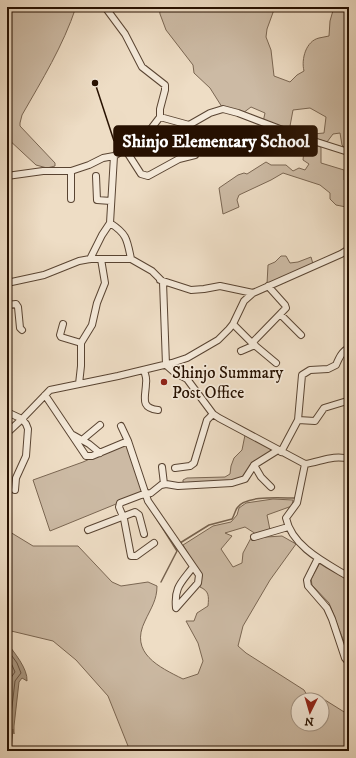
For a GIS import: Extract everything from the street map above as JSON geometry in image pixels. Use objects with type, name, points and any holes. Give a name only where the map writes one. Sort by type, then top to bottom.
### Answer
[{"type":"street","points":[[7,176],[43,171],[71,171],[89,165],[103,158],[114,156],[150,130],[160,117],[160,109],[165,85],[142,66],[125,34],[106,7]]},
{"type":"street","points":[[160,117],[189,125],[210,112],[223,109],[238,113],[301,137],[345,151],[349,150]]},
{"type":"street","points":[[125,149],[140,174],[148,176],[179,159],[195,155]]},
{"type":"street","points":[[90,259],[110,223],[114,156]]},
{"type":"street","points":[[71,171],[71,199]]},
{"type":"street","points":[[96,176],[97,200],[111,201]]},
{"type":"street","points":[[110,223],[121,230],[127,239],[131,259]]},
{"type":"street","points":[[7,433],[50,390],[144,370],[187,358],[218,340],[233,324],[244,301],[253,293],[341,254],[349,249]]},
{"type":"street","points":[[7,283],[44,275],[64,266],[90,259],[131,259],[152,271],[163,282],[166,364],[174,372],[187,379],[213,414],[305,464],[315,463],[338,456],[349,459]]},
{"type":"street","points":[[79,384],[82,366],[81,343],[94,320],[97,303],[105,283],[101,259]]},
{"type":"street","points":[[160,280],[191,290],[220,286],[253,293]]},
{"type":"street","points":[[242,351],[254,344],[286,308],[268,286]]},
{"type":"street","points":[[7,305],[16,304],[18,307],[20,328],[22,330]]},
{"type":"street","points":[[280,315],[301,335]]},
{"type":"street","points":[[62,324],[61,337],[81,343]]},
{"type":"street","points":[[233,324],[276,363]]},
{"type":"street","points":[[154,543],[136,556],[131,556],[124,519],[119,507],[120,503],[151,493],[164,484],[178,486],[232,483],[245,478],[254,465],[280,451],[298,420],[302,375],[310,370],[328,369],[336,365],[339,357],[349,348]]},
{"type":"street","points":[[144,370],[147,381],[144,399],[147,407],[158,410]]},
{"type":"street","points":[[45,395],[86,456],[92,456],[128,441]]},
{"type":"street","points":[[298,420],[315,421],[324,408],[347,401],[349,402]]},
{"type":"street","points":[[7,412],[22,419],[28,429],[26,441],[27,449],[24,462],[16,478],[14,490]]},
{"type":"street","points":[[175,468],[190,466],[194,463],[207,420],[213,414]]},
{"type":"street","points":[[82,440],[100,425]]},
{"type":"street","points":[[121,426],[128,441],[148,501],[199,575],[198,583],[176,608],[175,596],[179,586],[193,567]]},
{"type":"street","points":[[72,434],[100,452]]},
{"type":"street","points":[[305,464],[297,503],[286,518],[288,527],[307,550],[349,577]]},
{"type":"street","points":[[254,465],[261,477],[271,487]]},
{"type":"street","points":[[162,467],[164,484]]},
{"type":"street","points":[[88,530],[135,512],[137,513],[144,534]]},
{"type":"street","points":[[254,537],[288,527]]},
{"type":"street","points":[[318,558],[307,580],[308,586],[327,608],[345,658],[349,663]]},
{"type":"shaded area","points":[[7,7],[76,7],[65,35],[22,115],[20,123],[20,126],[55,163],[55,166],[47,168],[36,165],[7,138]]},
{"type":"shaded area","points":[[159,7],[275,7],[267,29],[266,37],[271,50],[274,76],[290,82],[304,71],[304,56],[311,43],[319,38],[329,36],[330,21],[334,7],[349,7],[349,153],[342,145],[340,133],[333,134],[327,142],[263,122],[265,113],[251,107],[243,113],[222,107],[210,88],[194,73],[193,65],[166,30]],"holes":[[[310,108],[326,117],[324,133],[313,134],[290,126],[293,110]]]},
{"type":"shaded area","points":[[316,146],[321,147],[321,163],[344,170],[344,180],[349,180],[349,204],[346,207],[336,205],[330,199],[330,193],[320,185],[283,173],[239,195],[237,200],[239,207],[223,214],[219,188],[238,175],[244,173],[247,174],[266,162],[271,165],[286,165],[293,171],[299,168],[305,170],[309,164],[303,160],[304,150],[312,154]]},
{"type":"shaded area","points":[[281,256],[286,256],[290,263],[298,262],[311,257],[313,264],[267,284],[268,265],[275,262]]},
{"type":"shaded area","points":[[245,435],[271,449],[272,451],[238,480],[183,482],[183,480],[187,478],[225,477],[230,474],[234,458],[242,450]]},
{"type":"shaded area","points":[[123,444],[130,447],[143,493],[50,531],[33,480],[83,462]]},
{"type":"shaded area","points":[[273,499],[293,500],[292,506],[267,515],[270,530],[256,534],[245,527],[225,533],[232,536],[221,549],[233,567],[242,563],[243,553],[251,538],[282,536],[296,544],[270,580],[243,626],[238,646],[246,653],[304,690],[305,692],[290,692],[290,732],[330,732],[330,703],[349,715],[349,751],[130,751],[108,696],[76,660],[53,641],[7,630],[7,532],[10,532],[33,546],[78,546],[112,582],[121,586],[148,582],[157,586],[155,600],[141,632],[141,642],[144,650],[149,658],[156,664],[183,679],[198,674],[203,661],[198,643],[186,621],[194,621],[197,613],[208,606],[208,594],[200,587],[198,569],[183,545],[213,526],[231,522],[237,515],[239,508],[246,503]]},
{"type":"shaded area","points":[[321,561],[349,579],[349,655],[329,603],[312,585],[311,579]]},
{"type":"water","points":[[7,643],[17,656],[27,676],[27,681],[22,678],[19,682],[11,751],[7,751]]},
{"type":"waterway","points":[[180,543],[209,525],[232,519],[237,508],[247,501],[264,498],[294,498]]},
{"type":"waterway","points":[[153,513],[177,551],[161,582]]},
{"type":"place","name":"Shinjo Elementary School","points":[[95,83]]},
{"type":"place","name":"Shinjo Summary Post Office","points":[[164,382]]}]
